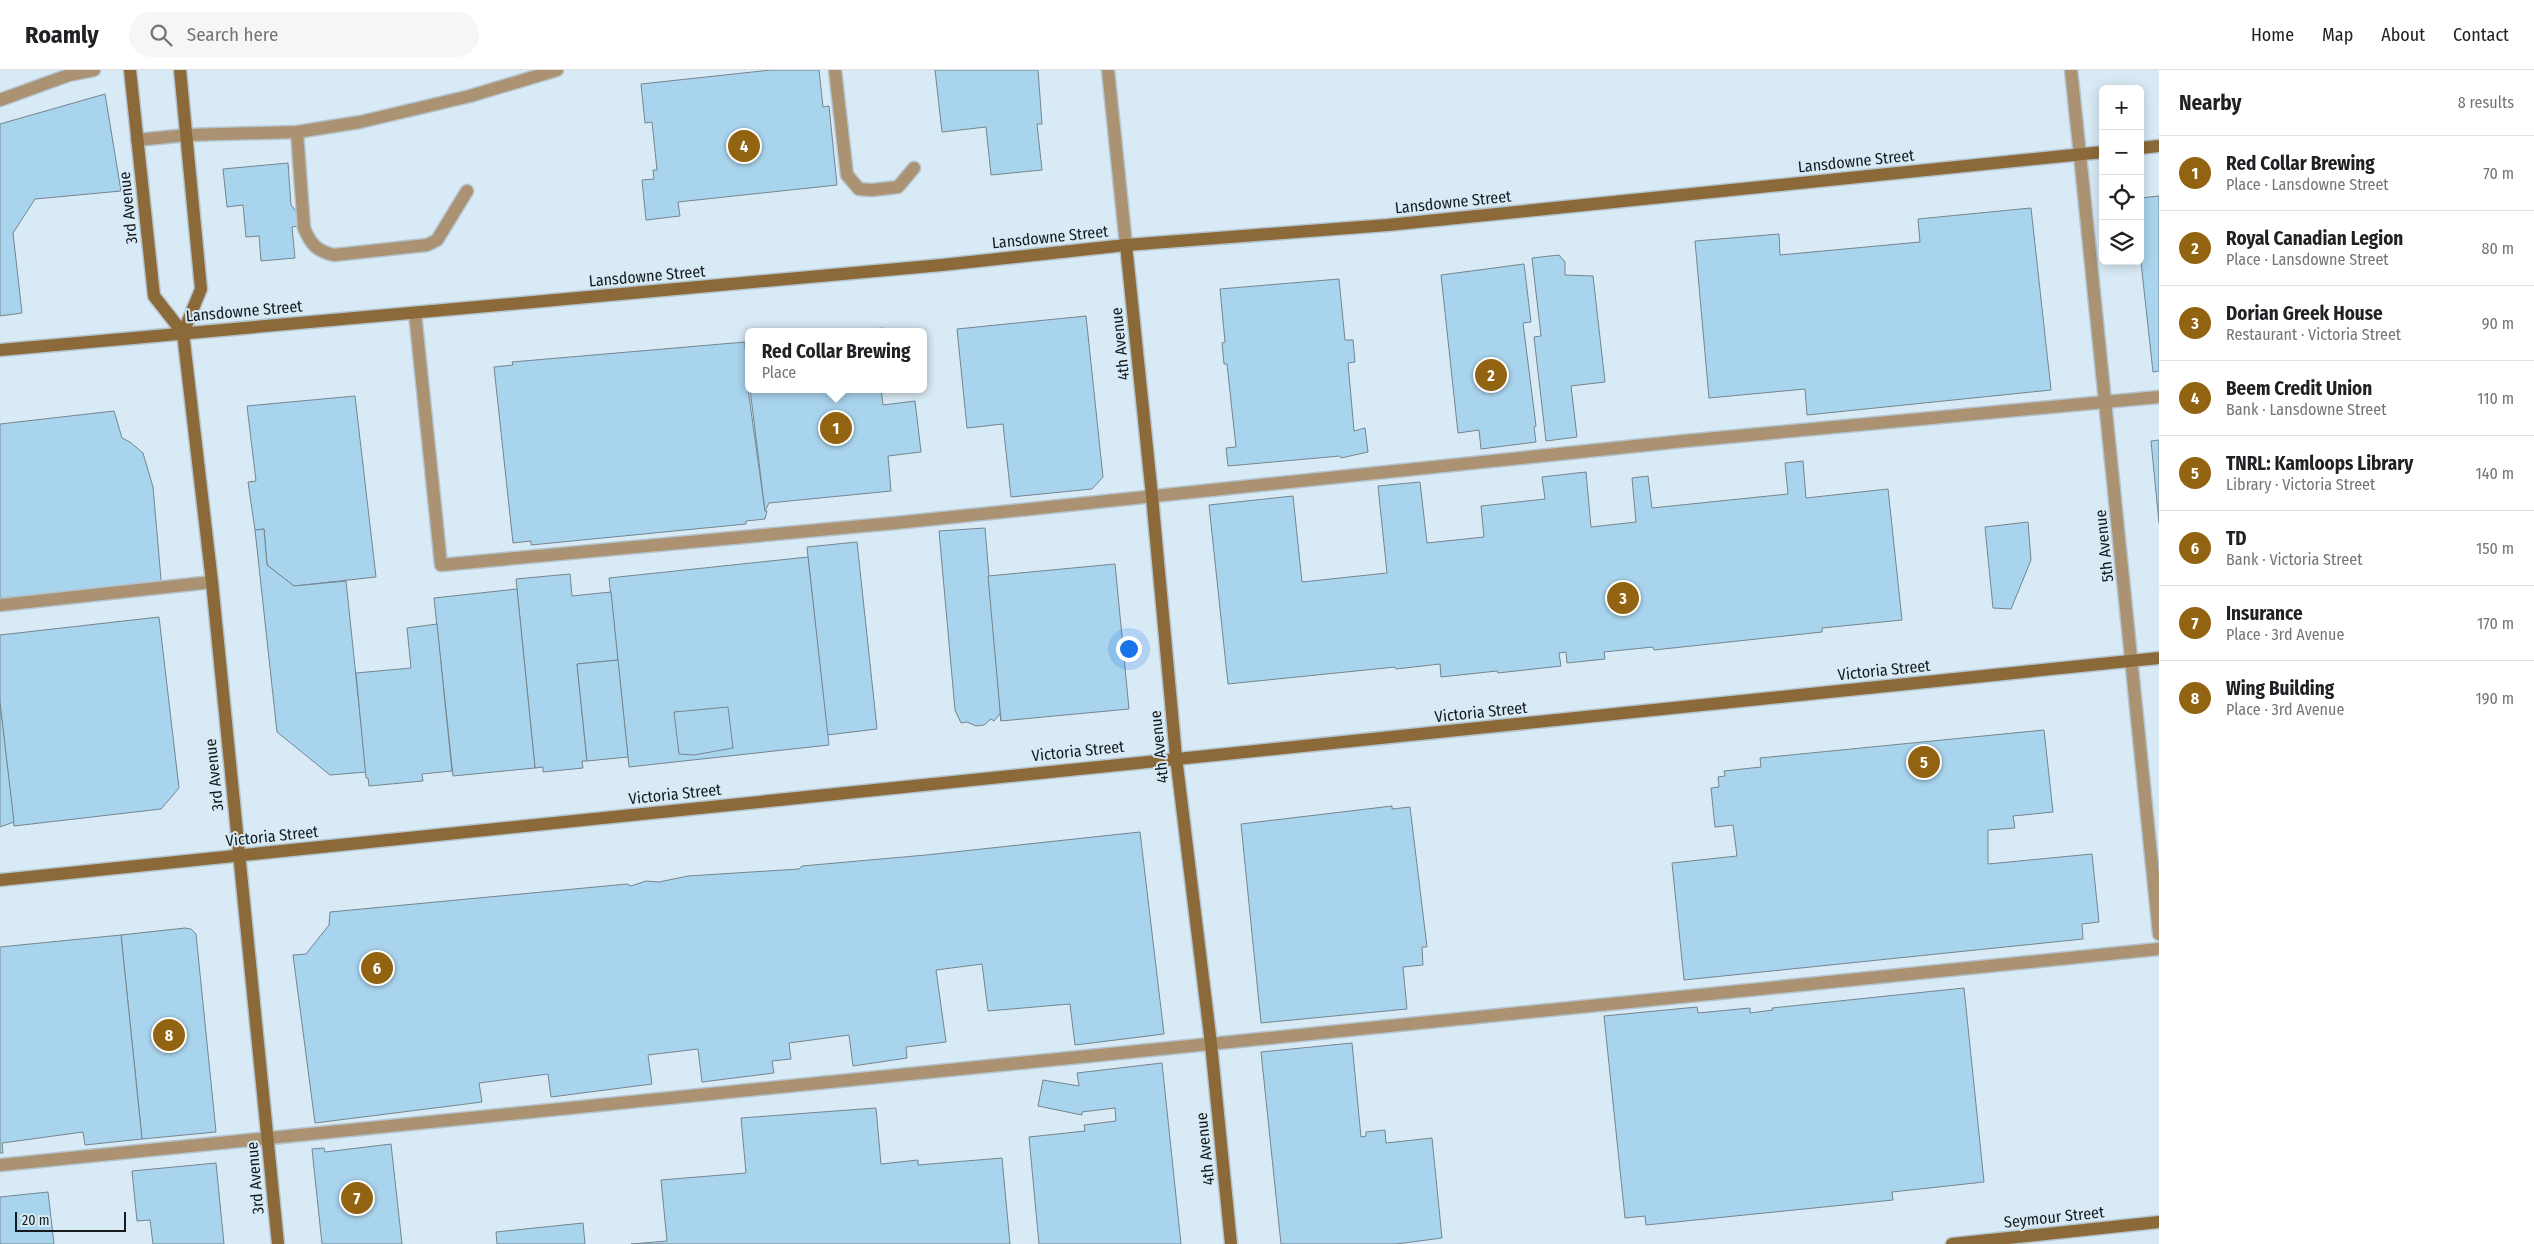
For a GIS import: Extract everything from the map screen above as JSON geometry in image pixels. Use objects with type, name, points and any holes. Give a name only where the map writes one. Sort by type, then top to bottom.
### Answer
[{"type":"street","points":[[0,100],[69,75],[94,70]]},
{"type":"street","name":"3rd Avenue","points":[[130,70],[154,296],[183,333]]},
{"type":"street","name":"3rd Avenue","points":[[180,70],[202,289],[183,333],[212,582],[278,1244]]},
{"type":"street","points":[[138,140],[186,135],[296,132],[360,122],[470,96],[557,70]]},
{"type":"street","points":[[836,70],[846,175],[859,188],[872,190],[898,187],[914,168]]},
{"type":"street","points":[[1108,70],[1126,245]]},
{"type":"street","name":"5th Avenue","points":[[2070,70],[2106,402],[2159,934]]},
{"type":"street","points":[[296,132],[304,228],[310,242],[320,252],[334,255],[427,245],[437,240],[466,191]]},
{"type":"street","points":[[2144,148],[2159,146]]},
{"type":"street","name":"Lansdowne Street","points":[[0,350],[922,267],[1126,245],[1388,225],[2099,152]]},
{"type":"street","name":"4th Avenue","points":[[1126,245],[1176,757],[1211,1044],[1231,1244]]},
{"type":"street","points":[[415,313],[441,565],[1152,496],[1665,443],[2159,397]]},
{"type":"street","points":[[0,605],[212,582]]},
{"type":"street","name":"Victoria Street","points":[[0,880],[1176,757],[1453,732],[2159,658]]},
{"type":"street","points":[[0,1165],[2159,948]]},
{"type":"street","name":"Seymour Street","points":[[1952,1244],[2159,1222]]},
{"type":"building","points":[[771,70],[819,70],[823,107],[829,106],[837,185],[678,202],[680,216],[646,220],[642,180],[654,179],[653,170],[657,170],[652,122],[645,123],[641,84]]},
{"type":"building","points":[[935,70],[1038,70],[1042,124],[1037,124],[1042,170],[991,175],[986,127],[942,132]]},
{"type":"building","points":[[105,94],[121,191],[35,199],[13,233],[22,313],[0,316],[0,124]]},
{"type":"building","points":[[288,163],[291,205],[296,211],[298,226],[292,227],[295,258],[261,261],[259,236],[246,237],[243,205],[227,207],[223,169]]},
{"type":"building","points":[[2159,196],[2159,371],[2153,372],[2141,265],[2144,265],[2144,198]]},
{"type":"building","points":[[2031,208],[2051,390],[1807,415],[1805,389],[1709,398],[1695,241],[1779,234],[1780,255],[1920,242],[1918,219]]},
{"type":"building","points":[[1559,255],[1565,262],[1565,275],[1593,276],[1605,382],[1571,386],[1577,437],[1546,441],[1534,337],[1541,336],[1532,258]]},
{"type":"building","points":[[1524,264],[1531,322],[1523,323],[1536,426],[1534,427],[1536,442],[1481,449],[1479,430],[1458,433],[1441,275]]},
{"type":"building","points":[[1339,279],[1345,340],[1353,340],[1355,362],[1348,363],[1354,431],[1365,428],[1368,452],[1341,458],[1340,456],[1228,466],[1226,448],[1236,447],[1227,364],[1224,364],[1222,343],[1225,342],[1220,289]]},
{"type":"building","points":[[1086,316],[1103,477],[1092,489],[1011,497],[1003,424],[967,428],[957,329]]},
{"type":"building","points":[[745,342],[745,393],[749,393],[765,511],[767,511],[765,519],[746,521],[746,524],[531,545],[531,541],[513,543],[494,367],[513,365],[512,362]]},
{"type":"building","points":[[750,393],[882,393],[883,405],[915,401],[921,452],[888,456],[891,491],[769,503],[765,511]]},
{"type":"building","points":[[355,396],[376,577],[294,586],[267,565],[264,529],[255,530],[248,482],[256,481],[247,406]]},
{"type":"building","points":[[114,411],[122,438],[143,453],[153,487],[161,579],[157,583],[0,598],[0,424]]},
{"type":"building","points":[[2159,440],[2159,523],[2151,441]]},
{"type":"building","points":[[1803,461],[1806,498],[1888,489],[1902,620],[1822,628],[1822,632],[1654,650],[1653,647],[1604,652],[1605,659],[1567,663],[1566,652],[1559,653],[1561,666],[1498,673],[1497,671],[1441,677],[1440,664],[1228,684],[1209,505],[1293,496],[1302,582],[1387,573],[1378,486],[1420,482],[1427,543],[1484,537],[1481,506],[1545,499],[1542,477],[1586,472],[1591,527],[1636,522],[1632,478],[1648,476],[1652,508],[1788,494],[1785,463]]},
{"type":"building","points":[[2028,522],[2031,560],[2011,609],[1993,608],[1985,527]]},
{"type":"building","points":[[985,528],[1001,721],[1000,714],[994,721],[991,719],[984,725],[976,726],[967,722],[961,723],[955,710],[939,531]]},
{"type":"building","points":[[264,529],[267,565],[294,586],[346,581],[366,772],[330,775],[277,732],[255,530]]},
{"type":"building","points":[[857,542],[877,729],[827,735],[807,547]]},
{"type":"building","points":[[808,557],[829,745],[629,767],[609,578]]},
{"type":"building","points":[[1115,564],[1129,709],[1001,721],[988,576]]},
{"type":"building","points":[[570,574],[572,596],[611,592],[618,660],[577,664],[587,761],[582,761],[583,768],[543,772],[543,767],[535,768],[516,579]]},
{"type":"building","points":[[517,589],[535,768],[453,776],[434,598]]},
{"type":"building","points":[[159,617],[179,788],[161,809],[14,826],[0,703],[0,635]]},
{"type":"building","points":[[437,624],[452,771],[422,774],[423,781],[369,786],[368,778],[366,778],[356,673],[411,668],[407,628]]},
{"type":"building","points":[[618,660],[628,757],[587,761],[577,664]]},
{"type":"building","points":[[0,703],[14,822],[0,827]]},
{"type":"building","points":[[728,707],[733,748],[694,755],[679,754],[674,712]]},
{"type":"building","points":[[2044,730],[2053,812],[2013,816],[2015,828],[1988,830],[1988,864],[2092,854],[2099,922],[2082,924],[2083,939],[1684,980],[1672,863],[1737,856],[1733,825],[1715,827],[1711,788],[1719,787],[1718,777],[1725,776],[1724,771],[1761,767],[1760,758]]},
{"type":"building","points":[[1392,806],[1392,809],[1410,807],[1427,947],[1422,947],[1423,965],[1403,967],[1407,1009],[1261,1023],[1241,824]]},
{"type":"building","points":[[1140,832],[1164,1034],[1075,1045],[1070,1004],[988,1011],[982,964],[936,970],[946,1042],[906,1047],[907,1058],[853,1066],[849,1035],[789,1043],[791,1059],[772,1061],[774,1073],[702,1082],[698,1049],[648,1055],[652,1084],[551,1097],[548,1074],[479,1083],[482,1102],[315,1123],[293,955],[306,954],[329,925],[330,912],[627,884],[631,886],[646,881],[659,882],[688,876],[799,869],[802,866]]},
{"type":"building","points":[[185,928],[191,929],[196,934],[216,1132],[142,1139],[121,935]]},
{"type":"building","points":[[121,935],[142,1139],[85,1145],[83,1132],[2,1143],[3,1153],[0,1153],[0,947]]},
{"type":"building","points":[[1964,988],[1984,1182],[1892,1192],[1893,1200],[1646,1225],[1645,1216],[1625,1218],[1604,1016],[1697,1007],[1698,1013],[1750,1008],[1750,1013],[1773,1010],[1772,1008]]},
{"type":"building","points":[[1352,1043],[1361,1137],[1366,1136],[1366,1132],[1385,1130],[1386,1143],[1432,1138],[1442,1238],[1396,1244],[1281,1244],[1261,1052]]},
{"type":"building","points":[[1162,1063],[1181,1244],[1039,1244],[1029,1137],[1085,1131],[1084,1125],[1116,1121],[1115,1108],[1082,1112],[1082,1115],[1038,1106],[1043,1080],[1079,1086],[1077,1073]]},
{"type":"building","points":[[876,1108],[881,1164],[918,1160],[918,1165],[1002,1158],[1010,1244],[631,1244],[667,1241],[661,1180],[746,1173],[741,1118]]},
{"type":"building","points":[[391,1144],[402,1244],[322,1244],[312,1149],[324,1148],[325,1152]]},
{"type":"building","points":[[216,1163],[224,1244],[153,1244],[150,1220],[137,1221],[132,1171]]},
{"type":"building","points":[[48,1192],[54,1244],[0,1244],[0,1197]]},
{"type":"building","points":[[583,1223],[585,1244],[497,1244],[496,1232]]},
{"type":"place","name":"Beem Credit Union","points":[[744,146]]},
{"type":"place","name":"Royal Canadian Legion","points":[[1491,375]]},
{"type":"place","name":"Red Collar Brewing","points":[[836,428]]},
{"type":"place","name":"Dorian Greek House","points":[[1623,598]]},
{"type":"place","name":"TNRL: Kamloops Library","points":[[1924,762]]},
{"type":"place","name":"TD","points":[[377,968]]},
{"type":"place","name":"Wing Building","points":[[169,1035]]},
{"type":"place","name":"Insurance","points":[[357,1198]]}]
